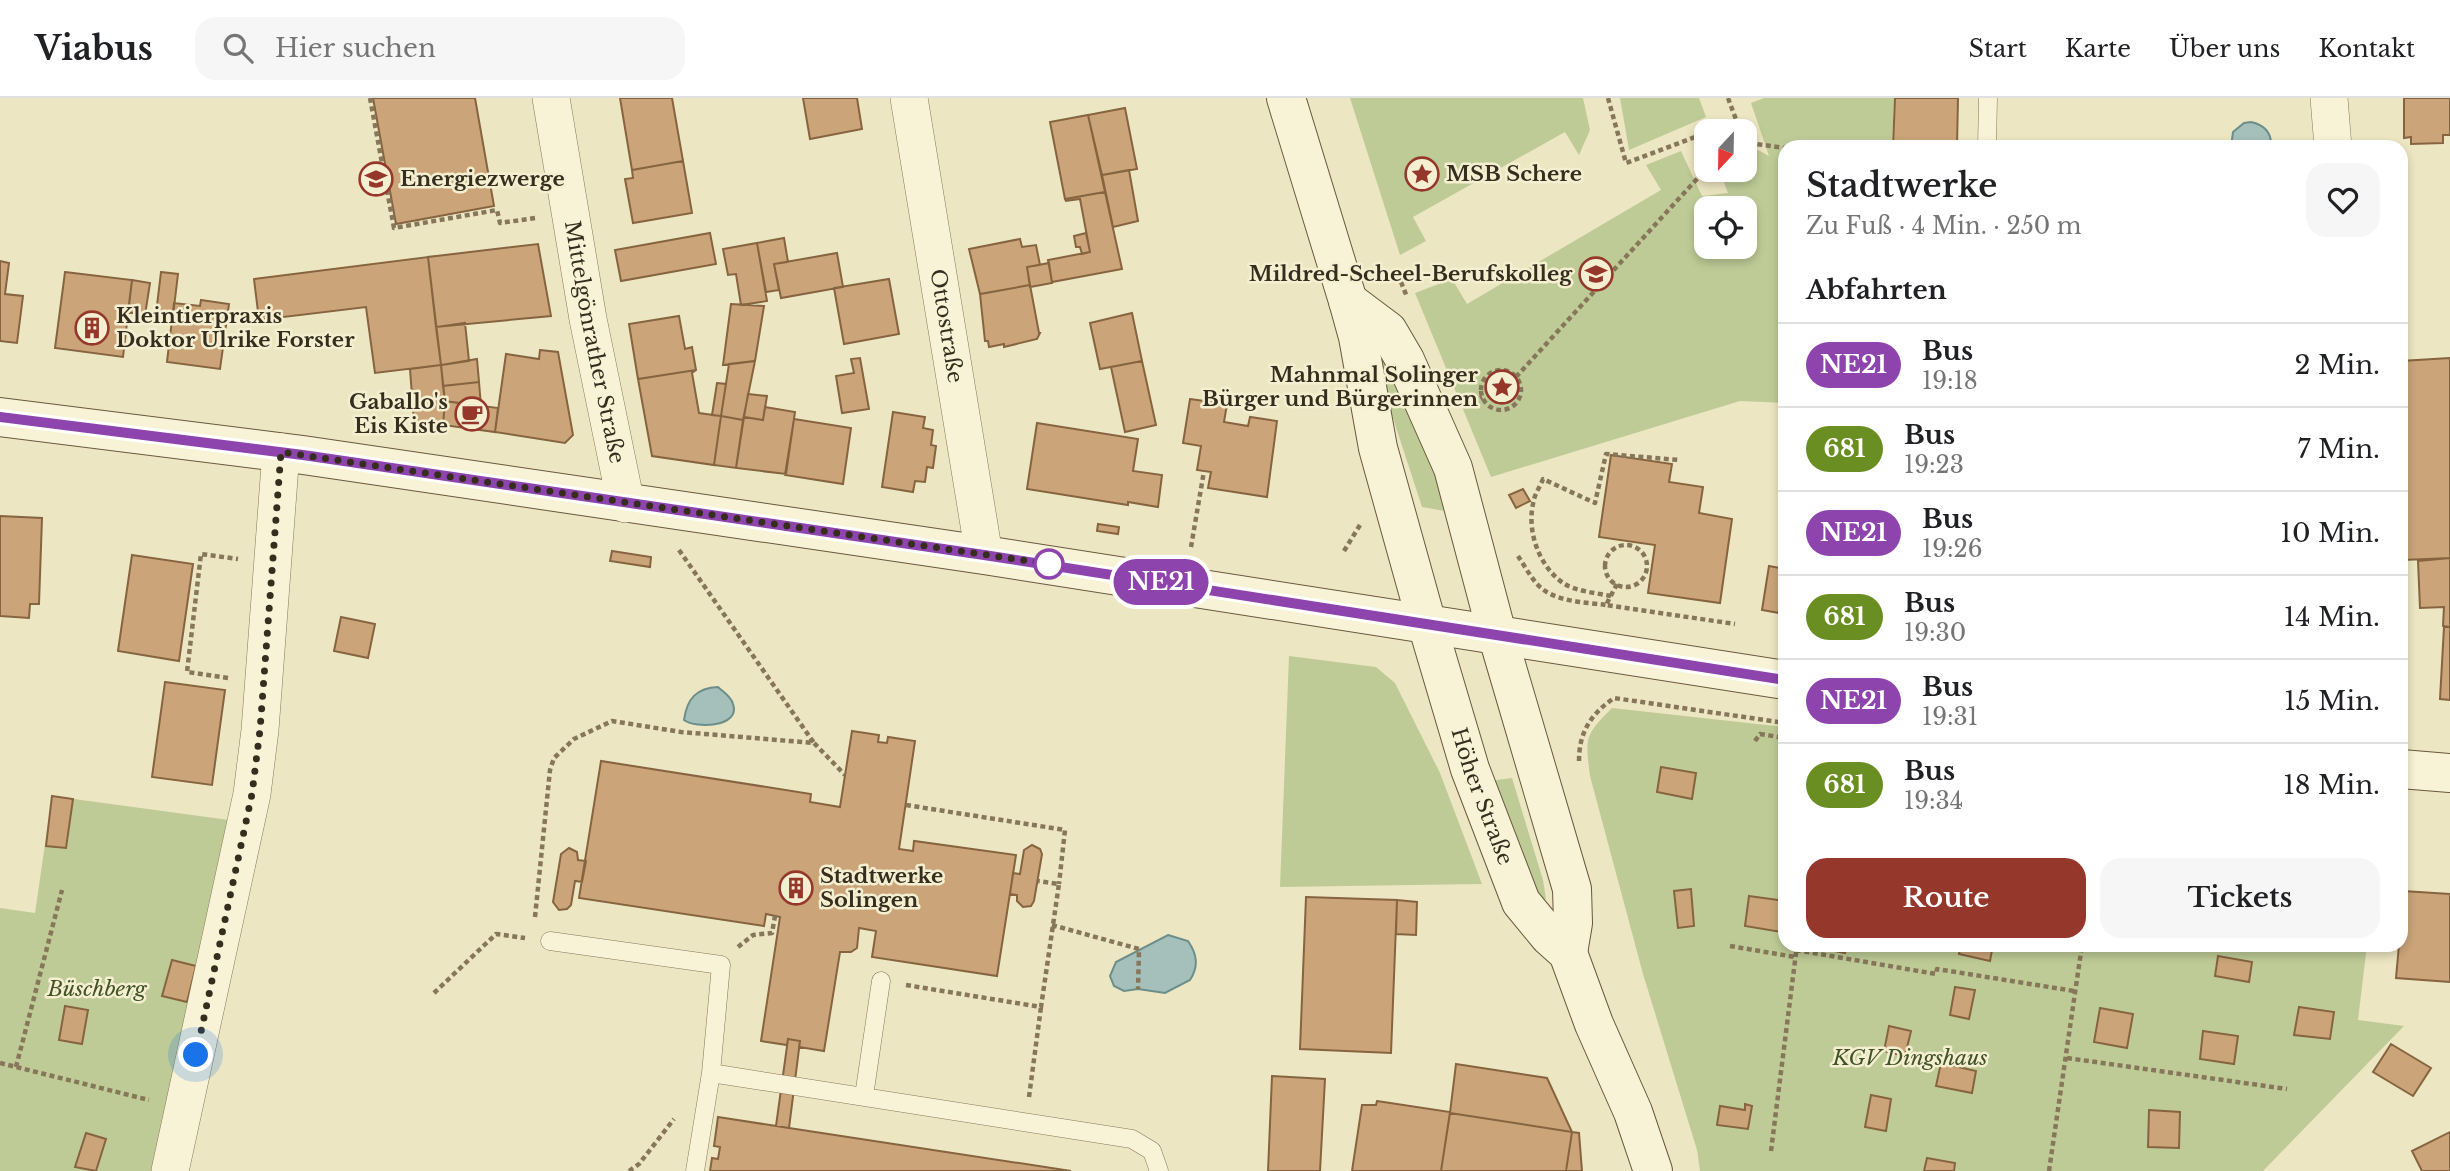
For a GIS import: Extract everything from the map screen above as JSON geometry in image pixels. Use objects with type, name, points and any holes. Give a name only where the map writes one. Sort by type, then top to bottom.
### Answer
[{"type":"main road","name":"Höher Straße","points":[[1286,98],[1349,301],[1378,448],[1470,769],[1521,902],[1549,936],[1568,953]]},
{"type":"main road","name":"Höher Straße","points":[[1349,301],[1388,331],[1405,360],[1452,468],[1497,634],[1572,889],[1574,906],[1568,953],[1594,1024],[1633,1112],[1653,1171]]},
{"type":"main road","points":[[0,416],[281,452],[984,555],[1778,679]]},
{"type":"main road","points":[[2408,770],[2450,773]]},
{"type":"street","name":"Mittelgönrather Straße","points":[[551,98],[588,319],[626,504]]},
{"type":"street","name":"Ottostraße","points":[[909,98],[984,555]]},
{"type":"street","points":[[2329,98],[2332,140]]},
{"type":"street","points":[[170,1171],[252,794],[261,719],[281,452]]},
{"type":"lane","points":[[1987,140],[1988,98]]},
{"type":"lane","points":[[542,940],[721,965],[710,1073],[695,1171]]},
{"type":"lane","points":[[864,1096],[881,981]]},
{"type":"lane","points":[[710,1073],[1132,1139],[1152,1151],[1159,1171]]},
{"type":"path","points":[[370,98],[394,228],[497,210],[499,223],[570,213]]},
{"type":"path","points":[[1608,98],[1626,163],[1694,138]]},
{"type":"path","points":[[1728,98],[1736,119]]},
{"type":"path","points":[[1757,144],[1778,147]]},
{"type":"path","points":[[1516,377],[1694,182]]},
{"type":"path","points":[[1502,370],[1516,377],[1521,393],[1515,404],[1503,410],[1485,403],[1482,384],[1490,374],[1502,370]]},
{"type":"path","points":[[1611,596],[1565,584],[1543,562],[1536,549],[1531,514],[1533,501],[1543,479],[1595,503],[1606,454],[1678,460]]},
{"type":"path","points":[[1191,547],[1205,471]]},
{"type":"path","points":[[1632,546],[1643,554],[1647,566],[1643,578],[1626,587],[1616,584],[1608,577],[1605,563],[1618,547],[1632,546]]},
{"type":"path","points":[[676,547],[814,743],[845,775]]},
{"type":"path","points":[[1516,553],[1538,585],[1566,599],[1735,624]]},
{"type":"path","points":[[187,672],[201,554]]},
{"type":"path","points":[[1606,605],[1616,584]]},
{"type":"path","points":[[1578,761],[1581,736],[1589,720],[1614,698],[1778,722]]},
{"type":"path","points":[[434,993],[496,934],[542,940],[550,770],[555,758],[574,739],[612,721],[681,732],[814,743]]},
{"type":"path","points":[[1755,741],[1760,734],[1778,737]]},
{"type":"path","points":[[906,804],[1065,830],[1026,1122]]},
{"type":"path","points":[[1038,881],[1059,884]]},
{"type":"path","points":[[16,1067],[62,890]]},
{"type":"path","points":[[753,935],[772,933],[775,916]]},
{"type":"path","points":[[1052,925],[1139,949],[1138,989]]},
{"type":"path","points":[[1730,946],[1795,957]]},
{"type":"path","points":[[1771,1151],[1796,952]]},
{"type":"path","points":[[1818,952],[1936,974],[1937,969],[2074,991]]},
{"type":"path","points":[[2049,1171],[2081,952]]},
{"type":"path","points":[[881,981],[1041,1007]]},
{"type":"path","points":[[2067,1058],[2287,1089]]},
{"type":"path","points":[[0,1063],[151,1101]]},
{"type":"path","points":[[629,1171],[639,1164],[710,1073]]},
{"type":"green space","points":[[1350,98],[1583,98],[1590,130],[1579,155],[1565,132],[1413,217],[1426,241],[1400,255]]},
{"type":"green space","points":[[1620,98],[1699,98],[1706,117],[1694,119],[1694,122],[1629,150]]},
{"type":"green space","points":[[1764,98],[1894,98],[1892,140],[1778,140],[1778,403],[1740,401],[1491,477],[1415,293],[1452,279],[1467,304],[1661,190],[1646,165],[1681,151],[1702,196],[1728,193],[1724,182],[1757,182],[1758,150],[1769,156],[1751,103]]},
{"type":"green space","points":[[1386,359],[1451,512],[1422,507],[1375,363]]},
{"type":"green space","points":[[1289,656],[1376,667],[1395,683],[1440,773],[1482,884],[1280,887]]},
{"type":"green space","name":"KGV Dingshaus","points":[[1612,708],[1778,726],[1778,952],[2366,952],[2358,1020],[2404,1026],[2263,1171],[1700,1171],[1697,1150],[1643,974],[1590,776],[1588,744],[1596,725]]},
{"type":"green space","points":[[1512,778],[1543,880],[1546,899],[1539,902],[1489,781]]},
{"type":"green space","name":"Büschberg","points":[[52,796],[229,820],[155,1171],[0,1171],[0,908],[35,913]]},
{"type":"water","points":[[2244,123],[2260,125],[2267,130],[2270,140],[2232,140],[2233,132]]},
{"type":"water","points":[[718,687],[732,701],[734,712],[730,717],[724,722],[707,725],[684,720],[694,696],[704,689]]},
{"type":"water","points":[[1168,935],[1188,941],[1193,951],[1196,965],[1190,980],[1165,993],[1138,989],[1124,991],[1114,986],[1110,976],[1116,962]]},
{"type":"building","points":[[373,98],[475,98],[494,206],[396,224]]},
{"type":"building","points":[[620,98],[672,98],[683,161],[632,170]]},
{"type":"building","points":[[803,98],[857,98],[862,129],[810,139]]},
{"type":"building","points":[[1895,98],[1958,98],[1957,140],[1893,140]]},
{"type":"building","points":[[2404,98],[2450,98],[2450,135],[2443,135],[2443,143],[2411,144],[2411,137],[2404,138]]},
{"type":"building","points":[[1125,108],[1137,169],[1102,175],[1088,115]]},
{"type":"building","points":[[1088,115],[1105,192],[1065,199],[1050,122]]},
{"type":"building","points":[[683,161],[692,213],[633,223],[625,179],[633,178],[632,170]]},
{"type":"building","points":[[1129,170],[1138,221],[1113,227],[1102,175]]},
{"type":"building","points":[[1105,192],[1122,269],[1052,282],[1048,260],[1090,252],[1080,199],[1065,199]]},
{"type":"building","points":[[710,233],[716,264],[621,281],[615,250]]},
{"type":"building","points":[[1086,233],[1090,252],[1082,254],[1080,247],[1076,247],[1074,236]]},
{"type":"building","points":[[784,238],[788,262],[774,264],[779,290],[766,292],[757,243]]},
{"type":"building","points":[[1020,239],[1022,247],[1036,245],[1040,265],[1027,267],[1030,285],[980,294],[969,249]]},
{"type":"building","points":[[757,243],[767,301],[741,305],[736,274],[728,275],[723,249]]},
{"type":"building","points":[[538,244],[551,316],[436,327],[428,257]]},
{"type":"building","points":[[837,253],[843,287],[781,298],[774,264]]},
{"type":"building","points":[[428,257],[441,365],[375,373],[366,307],[259,320],[254,279]]},
{"type":"building","points":[[0,261],[9,263],[5,294],[23,296],[17,343],[0,341]]},
{"type":"building","points":[[1049,263],[1052,283],[1030,287],[1027,267]]},
{"type":"building","name":"Kleintierpraxis Doktor Ulrike Forster","points":[[65,272],[132,280],[123,357],[55,348]]},
{"type":"building","points":[[161,272],[178,274],[172,324],[155,322]]},
{"type":"building","points":[[889,279],[899,334],[844,344],[834,288]]},
{"type":"building","points":[[132,280],[150,283],[145,315],[128,312]]},
{"type":"building","points":[[1030,285],[1040,333],[1037,339],[1004,347],[1004,344],[989,347],[988,341],[985,341],[980,294]]},
{"type":"building","points":[[201,300],[229,304],[220,369],[167,362],[174,303],[200,306]]},
{"type":"building","points":[[731,304],[764,306],[755,361],[723,365]]},
{"type":"building","points":[[1132,313],[1142,361],[1100,369],[1090,323]]},
{"type":"building","points":[[679,316],[685,349],[692,347],[696,370],[638,379],[629,324]]},
{"type":"building","points":[[465,323],[469,361],[441,365],[436,327]]},
{"type":"building","points":[[540,350],[558,352],[573,435],[565,443],[495,432],[506,354],[539,359]]},
{"type":"building","points":[[860,358],[869,409],[842,413],[836,376],[854,373],[851,359]]},
{"type":"building","points":[[2450,358],[2450,558],[2408,560],[2408,361]]},
{"type":"building","points":[[477,359],[479,382],[443,386],[441,365]]},
{"type":"building","points":[[755,361],[743,420],[721,416],[729,364]]},
{"type":"building","points":[[1142,361],[1156,425],[1125,432],[1111,367]]},
{"type":"building","points":[[441,365],[445,401],[443,425],[414,422],[410,369]]},
{"type":"building","points":[[696,370],[692,373],[699,413],[721,416],[714,465],[652,456],[638,379]]},
{"type":"building","points":[[479,382],[481,406],[445,401],[443,386]]},
{"type":"building","points":[[717,383],[726,384],[721,416],[712,415]]},
{"type":"building","points":[[748,394],[767,396],[763,420],[744,417]]},
{"type":"building","points":[[1190,399],[1227,404],[1224,422],[1248,426],[1250,417],[1277,421],[1267,497],[1208,488],[1211,472],[1197,470],[1201,446],[1183,443]]},
{"type":"building","points":[[445,401],[498,408],[495,432],[443,425]]},
{"type":"building","points":[[765,407],[795,412],[786,474],[736,468],[744,417],[763,420]]},
{"type":"building","points":[[893,412],[925,417],[923,428],[933,430],[931,445],[936,446],[933,468],[927,467],[925,482],[915,481],[913,492],[882,487]]},
{"type":"building","points":[[721,416],[743,420],[736,468],[714,465]]},
{"type":"building","points":[[794,419],[851,428],[843,484],[785,475]]},
{"type":"building","points":[[1037,423],[1138,439],[1133,471],[1162,475],[1158,507],[1128,502],[1128,505],[1027,489]]},
{"type":"building","points":[[1611,455],[1672,464],[1669,482],[1703,487],[1699,513],[1732,519],[1720,603],[1648,593],[1655,545],[1599,537]]},
{"type":"building","points":[[1523,489],[1530,501],[1516,508],[1509,495]]},
{"type":"building","points":[[0,516],[42,518],[39,604],[30,604],[29,618],[0,616]]},
{"type":"building","points":[[1098,524],[1119,527],[1118,534],[1097,531]]},
{"type":"building","points":[[612,551],[651,557],[650,567],[610,561]]},
{"type":"building","points":[[132,555],[193,564],[179,661],[118,651]]},
{"type":"building","points":[[2450,558],[2450,627],[2443,626],[2444,607],[2420,608],[2418,561]]},
{"type":"building","points":[[1769,566],[1778,568],[1778,613],[1762,610]]},
{"type":"building","points":[[341,617],[375,624],[368,658],[334,651]]},
{"type":"building","points":[[2444,627],[2450,627],[2450,700],[2440,699]]},
{"type":"building","points":[[165,682],[225,690],[212,785],[152,777]]},
{"type":"building","name":"Stadtwerke Solingen","points":[[852,731],[879,735],[878,742],[887,743],[888,737],[915,741],[899,849],[913,851],[914,841],[1016,855],[997,976],[872,957],[876,931],[859,928],[857,948],[851,952],[840,952],[824,1051],[799,1047],[800,1041],[788,1039],[787,1045],[761,1041],[780,917],[766,914],[764,926],[579,898],[601,761],[811,794],[810,802],[840,807]]},
{"type":"building","points":[[1661,767],[1696,773],[1692,799],[1657,792]]},
{"type":"building","points":[[52,796],[73,799],[66,848],[46,846]]},
{"type":"building","points":[[1032,845],[1040,849],[1042,854],[1034,901],[1031,906],[1023,907],[1017,901],[1017,895],[1010,894],[1013,873],[1020,874],[1024,850]]},
{"type":"building","points":[[569,848],[577,852],[578,860],[586,861],[582,882],[575,881],[571,905],[567,909],[559,910],[553,902],[561,854]]},
{"type":"building","points":[[1691,889],[1694,926],[1678,928],[1674,891]]},
{"type":"building","points":[[2408,891],[2450,894],[2450,982],[2396,978],[2398,952],[2408,952]]},
{"type":"building","points":[[1749,896],[1778,900],[1778,932],[1745,926]]},
{"type":"building","points":[[1306,897],[1397,900],[1391,1053],[1300,1049]]},
{"type":"building","points":[[1397,900],[1417,902],[1416,935],[1396,934]]},
{"type":"building","points":[[1959,952],[1992,952],[1990,961]]},
{"type":"building","points":[[2218,956],[2252,962],[2249,982],[2215,976]]},
{"type":"building","points":[[172,960],[196,966],[187,1002],[162,996]]},
{"type":"building","points":[[1955,987],[1975,990],[1969,1019],[1950,1015]]},
{"type":"building","points":[[65,1006],[88,1010],[82,1044],[59,1040]]},
{"type":"building","points":[[2299,1007],[2334,1012],[2330,1039],[2294,1035]]},
{"type":"building","points":[[2100,1008],[2133,1014],[2127,1048],[2094,1042]]},
{"type":"building","points":[[1889,1026],[1911,1031],[1905,1056],[1884,1051]]},
{"type":"building","points":[[2203,1031],[2238,1036],[2234,1064],[2200,1059]]},
{"type":"building","points":[[788,1039],[800,1041],[789,1128],[776,1126]]},
{"type":"building","points":[[2391,1044],[2431,1068],[2413,1096],[2373,1072]]},
{"type":"building","points":[[1941,1063],[1976,1071],[1972,1093],[1936,1086]]},
{"type":"building","points":[[1456,1064],[1547,1078],[1572,1132],[1450,1113]]},
{"type":"building","points":[[1272,1076],[1325,1079],[1320,1171],[1268,1171]]},
{"type":"building","points":[[1871,1095],[1891,1099],[1886,1131],[1865,1127]]},
{"type":"building","points":[[1377,1101],[1450,1112],[1441,1171],[1352,1171],[1362,1105],[1376,1105]]},
{"type":"building","points":[[1745,1104],[1752,1106],[1748,1129],[1717,1125],[1720,1106],[1745,1110]]},
{"type":"building","points":[[2149,1110],[2180,1112],[2179,1148],[2148,1147]]},
{"type":"building","points":[[1450,1113],[1572,1132],[1566,1171],[1441,1171]]},
{"type":"building","points":[[718,1117],[1071,1171],[710,1171],[712,1158],[718,1159],[720,1147],[714,1146]]},
{"type":"building","points":[[1572,1132],[1579,1133],[1582,1171],[1566,1171]]},
{"type":"building","points":[[2450,1132],[2450,1171],[2422,1171],[2412,1151]]},
{"type":"building","points":[[86,1133],[106,1139],[96,1171],[75,1167]]},
{"type":"building","points":[[1927,1158],[1955,1163],[1954,1171],[1924,1171]]},
{"type":"bus line","name":"NE21","points":[[0,417],[303,455],[777,524],[1778,679]]},
{"type":"place","name":"MSB Schere","points":[[1422,174]]},
{"type":"place","name":"Energiezwerge","points":[[376,179]]},
{"type":"place","name":"Mildred-Scheel-Berufskolleg","points":[[1596,274]]},
{"type":"place","name":"Kleintierpraxis Doktor Ulrike Forster","points":[[92,328]]},
{"type":"place","name":"Mahnmal Solinger Bürger und Bürgerinnen","points":[[1502,387]]},
{"type":"place","name":"Gaballo's Eis Kiste","points":[[472,414]]},
{"type":"place","name":"Stadtwerke Solingen","points":[[796,888]]},
{"type":"route","points":[[196,1055],[252,794],[260,730],[281,452],[1049,564]]}]
